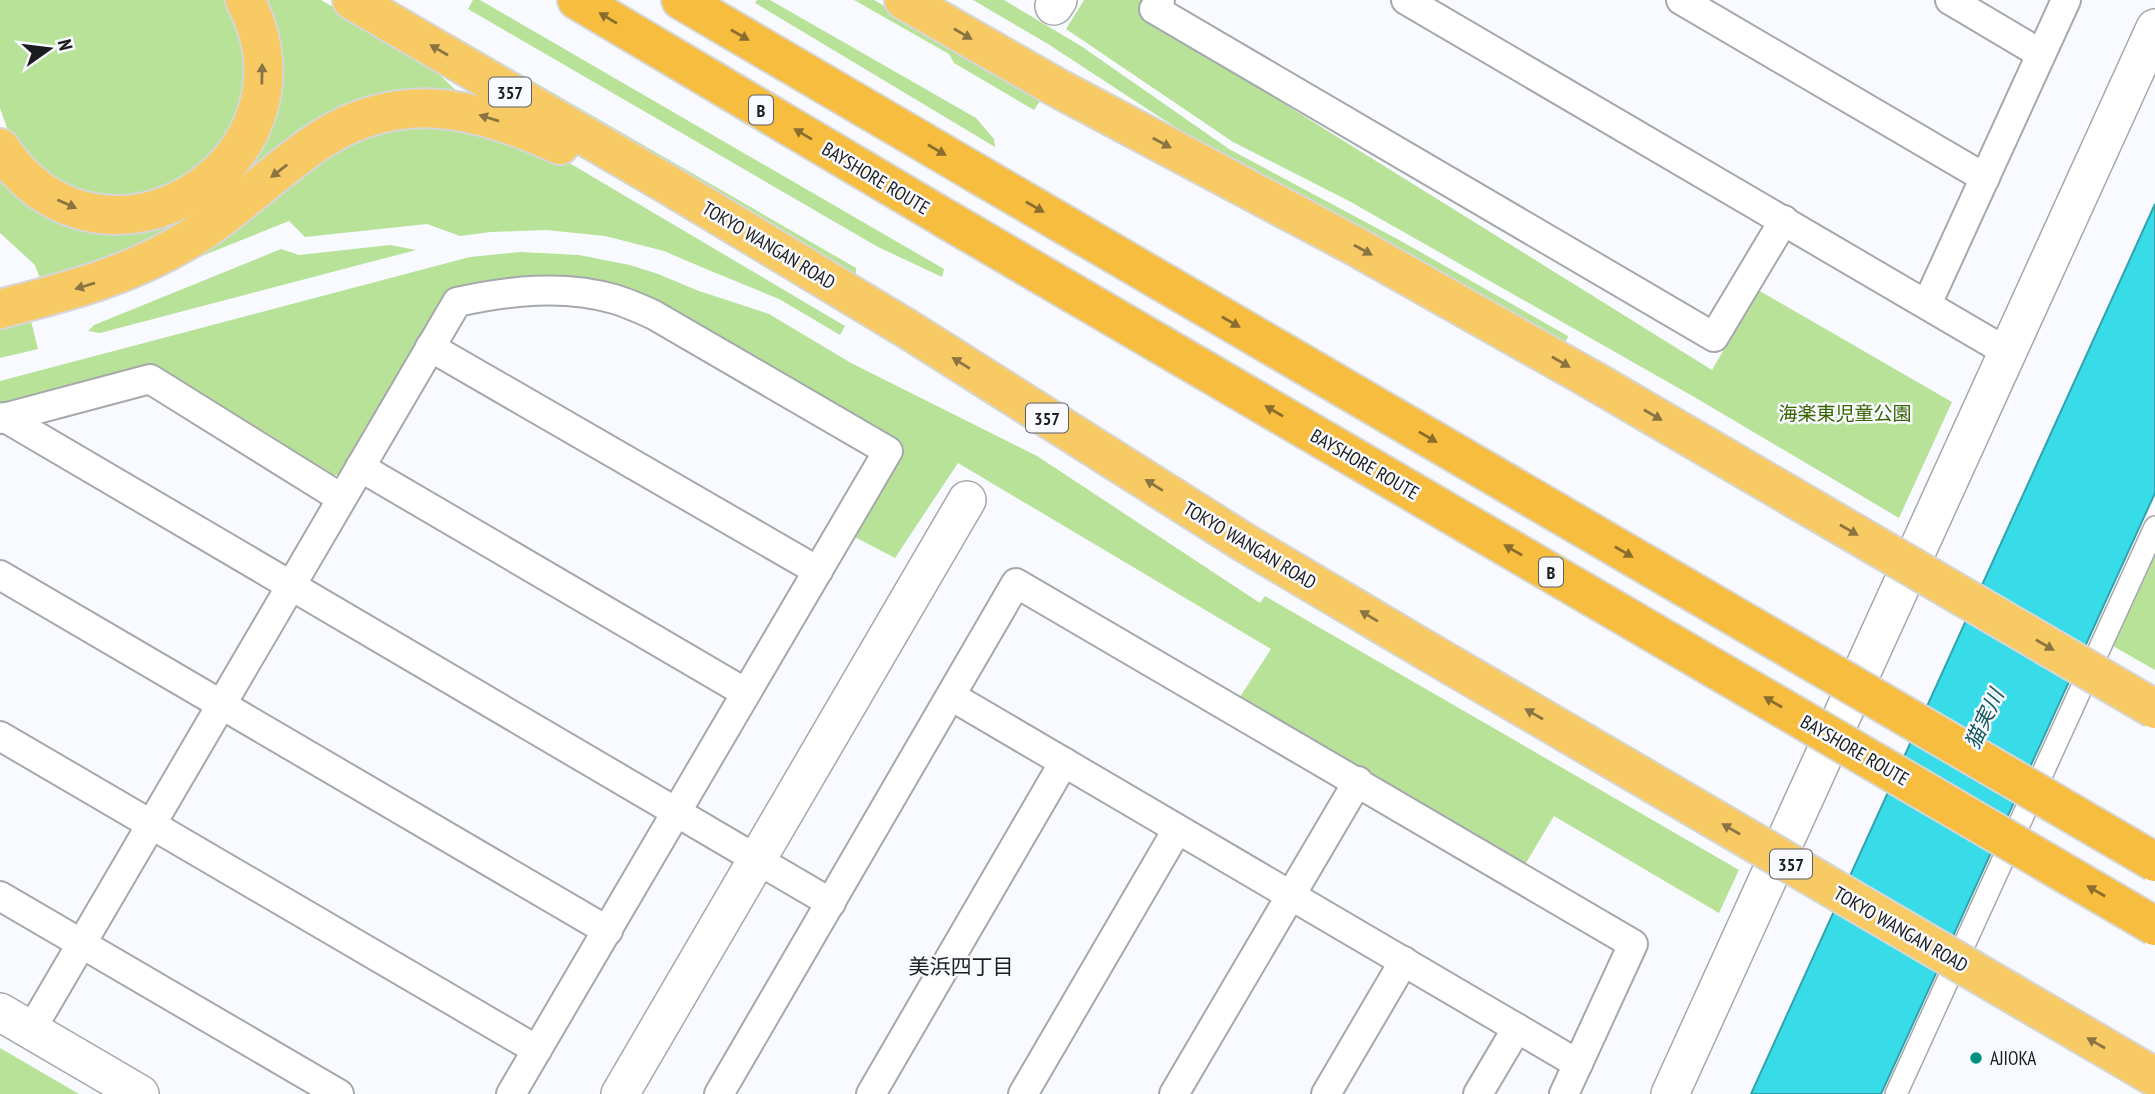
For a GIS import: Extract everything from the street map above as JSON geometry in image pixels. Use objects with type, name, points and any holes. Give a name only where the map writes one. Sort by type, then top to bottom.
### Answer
[{"type":"highway","points":[[6,157],[48,195],[91,213],[141,213],[173,204],[202,189],[220,174],[236,153],[258,110],[262,85],[261,41],[245,0]]},
{"type":"highway","name":"TOKYO WANGAN ROAD","points":[[352,0],[667,184],[909,330],[1245,543],[2155,1077]]},
{"type":"highway","name":"BAYSHORE ROUTE","points":[[577,0],[946,219],[2155,926]]},
{"type":"highway","points":[[681,0],[2155,862]]},
{"type":"highway","points":[[904,0],[1054,86],[1353,245],[1594,381],[2155,709]]},
{"type":"highway","points":[[0,309],[84,287],[138,267],[190,239],[337,130],[384,111],[419,107],[447,108],[476,114],[525,129],[600,163],[667,184]]},
{"type":"street","points":[[1160,0],[1154,9],[1714,337],[1784,220]]},
{"type":"street","points":[[1406,0],[2007,352]]},
{"type":"street","points":[[1681,0],[1985,178]]},
{"type":"street","points":[[1950,0],[2041,54]]},
{"type":"street","points":[[1927,304],[2066,0]]},
{"type":"street","points":[[1670,1094],[2155,28]]},
{"type":"street","points":[[140,1094],[15,1021],[82,944],[457,302],[494,294],[569,291],[613,299],[654,315],[888,451],[511,1094]]},
{"type":"street","points":[[430,347],[818,571]]},
{"type":"street","points":[[2,418],[150,379],[341,498]]},
{"type":"street","points":[[2,418],[678,811],[831,903]]},
{"type":"street","points":[[360,467],[746,693]]},
{"type":"street","points":[[620,1094],[967,500]]},
{"type":"street","points":[[1896,1094],[2155,527]]},
{"type":"street","points":[[0,575],[608,931]]},
{"type":"street","points":[[719,1094],[1016,583],[1633,944],[1564,1094]]},
{"type":"street","points":[[951,696],[1578,1064]]},
{"type":"street","points":[[0,736],[537,1049]]},
{"type":"street","points":[[871,1094],[1064,762]]},
{"type":"street","points":[[1174,1094],[1358,782]]},
{"type":"street","points":[[1023,1094],[1177,830]]},
{"type":"street","points":[[0,896],[339,1094]]},
{"type":"street","points":[[1326,1094],[1404,961]]},
{"type":"street","points":[[1479,1094],[1517,1028]]},
{"type":"green space","points":[[0,0],[230,0],[249,51],[240,124],[187,183],[119,201],[63,186],[26,155],[8,131],[0,108]]},
{"type":"green space","points":[[259,0],[321,0],[429,65],[463,97],[418,91],[177,229],[42,284],[35,265],[0,233],[0,172],[48,211],[224,191]]},
{"type":"green space","points":[[473,0],[480,0],[944,269],[942,277],[878,247],[468,9]]},
{"type":"green space","points":[[757,0],[770,0],[976,118],[994,139],[995,147],[755,3]]},
{"type":"green space","points":[[854,0],[874,0],[1042,98],[1034,110],[954,63],[949,54]]},
{"type":"green space","points":[[973,0],[1004,0],[1081,46],[1229,149],[1401,241],[1568,336],[1565,344],[1184,133],[1048,44]]},
{"type":"green space","name":"海楽東児童公園","points":[[1084,0],[1148,0],[1140,14],[1712,370],[1758,290],[1952,402],[1899,518],[1696,398],[1349,201],[1233,142],[1066,29]]},
{"type":"green space","points":[[453,35],[856,268],[856,276],[448,43]]},
{"type":"green space","points":[[423,118],[526,141],[571,164],[845,326],[840,335],[779,299],[664,251],[605,236],[546,230],[460,236],[427,224],[305,237],[289,221],[60,313],[56,311],[343,140]]},
{"type":"green space","points":[[390,245],[416,250],[100,333],[88,331],[94,325],[281,249],[299,255]]},
{"type":"green space","points":[[521,252],[579,255],[630,265],[769,314],[851,363],[1037,456],[1260,603],[1265,596],[1739,870],[1719,913],[1554,816],[1523,868],[1238,700],[1271,649],[958,463],[895,558],[853,536],[904,449],[900,440],[665,305],[619,291],[493,282],[452,288],[344,473],[331,476],[147,368],[0,407],[0,381],[470,257]]},
{"type":"green space","points":[[29,313],[38,349],[0,358],[0,320]]},
{"type":"green space","points":[[2155,552],[2155,670],[2113,646]]},
{"type":"green space","points":[[0,1048],[79,1094],[0,1094]]},
{"type":"water","name":"猫実川","points":[[2155,204],[2155,493],[1881,1094],[1751,1094]]},
{"type":"place","name":"AJIOKA","points":[[1976,1058]]},
{"type":"district","name":"美浜四丁目","points":[[961,966]]}]
